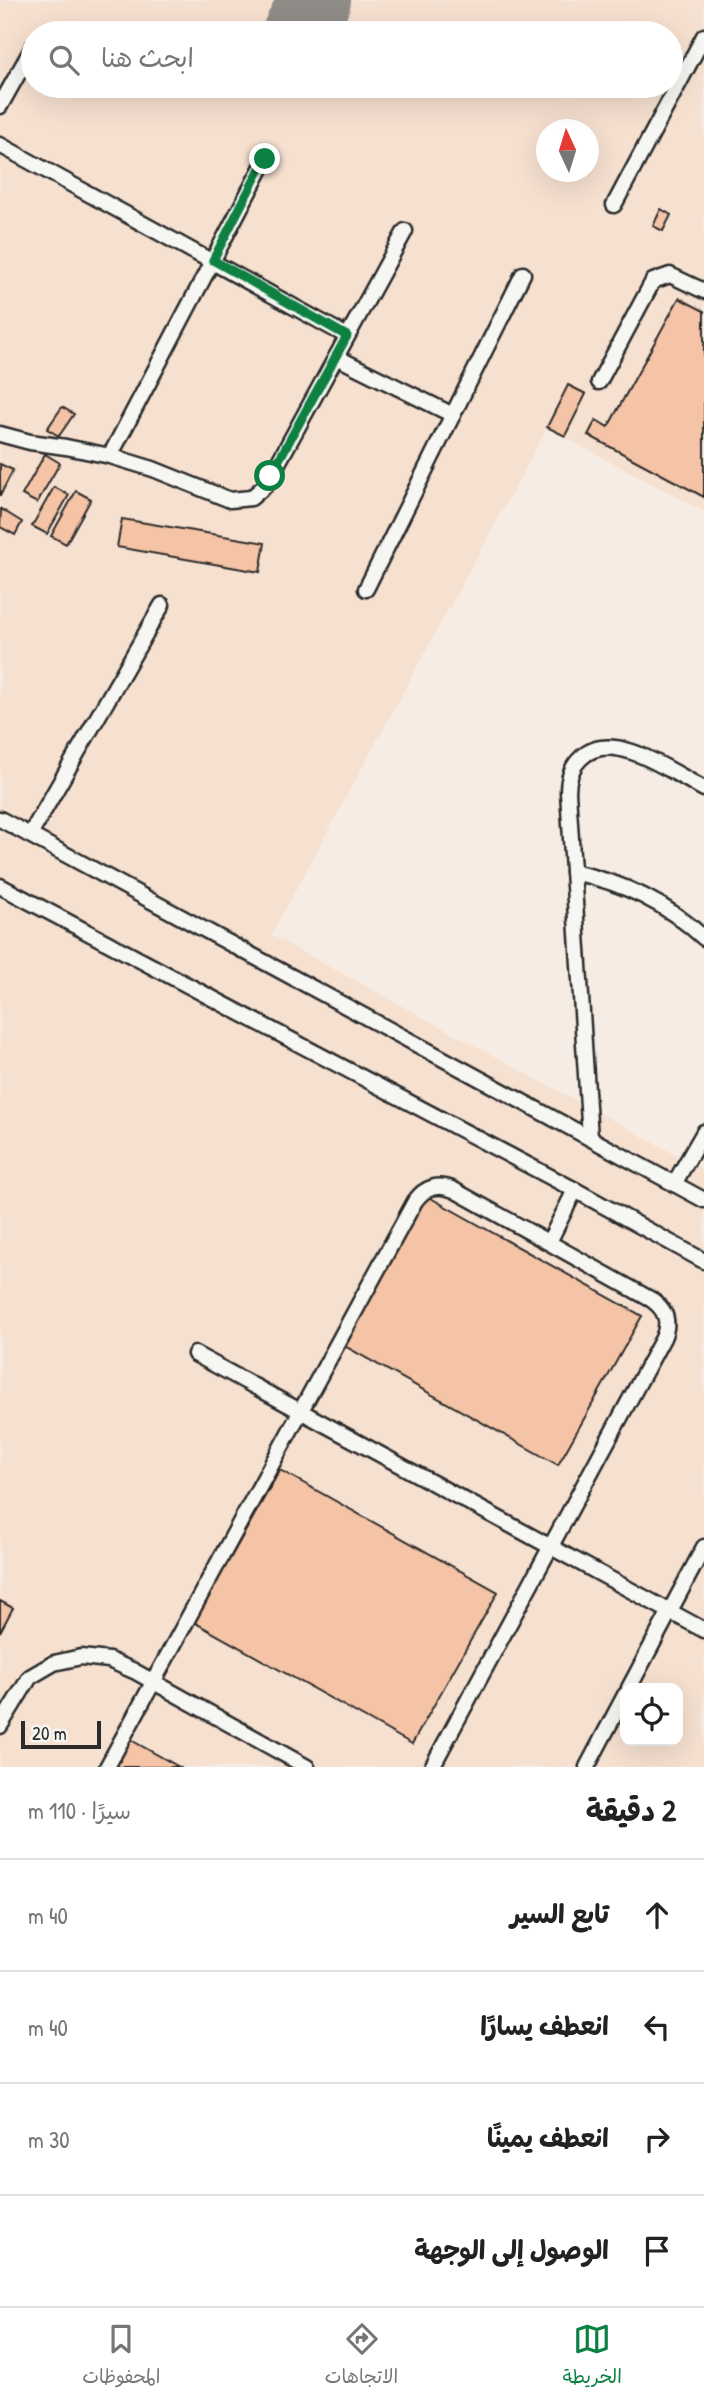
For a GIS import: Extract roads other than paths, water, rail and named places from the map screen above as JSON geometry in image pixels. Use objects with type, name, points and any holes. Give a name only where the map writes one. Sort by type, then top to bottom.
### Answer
[{"type":"lane","points":[[683,75],[704,36]]},
{"type":"lane","points":[[0,106],[21,68]]},
{"type":"lane","points":[[614,205],[671,98]]},
{"type":"lane","points":[[0,145],[347,336]]},
{"type":"lane","points":[[110,456],[265,159]]},
{"type":"lane","points":[[0,434],[110,456],[153,469],[230,500],[251,498],[266,485],[405,231]]},
{"type":"lane","points":[[366,589],[523,275]]},
{"type":"lane","points":[[599,382],[653,281],[670,275],[704,291]]},
{"type":"lane","points":[[336,356],[453,415]]},
{"type":"lane","points":[[30,835],[162,604]]},
{"type":"lane","points":[[590,1138],[568,782],[576,762],[584,754],[603,746],[615,746],[637,754],[704,789]]},
{"type":"lane","points":[[0,819],[704,1200]]},
{"type":"lane","points":[[573,872],[613,882],[651,898],[704,938]]},
{"type":"lane","points":[[0,886],[704,1261]]},
{"type":"lane","points":[[674,1184],[704,1132]]},
{"type":"lane","points":[[107,1767],[421,1194],[437,1186],[446,1186],[652,1300],[659,1305],[667,1321],[663,1338],[432,1767]]},
{"type":"lane","points":[[549,1242],[575,1190]]},
{"type":"lane","points":[[195,1354],[704,1630]]},
{"type":"lane","points":[[632,1683],[704,1547]]},
{"type":"lane","points":[[0,1726],[30,1676],[54,1663],[81,1657],[109,1660],[134,1671],[307,1767]]},
{"type":"lane","points":[[587,1767],[620,1704]]}]
